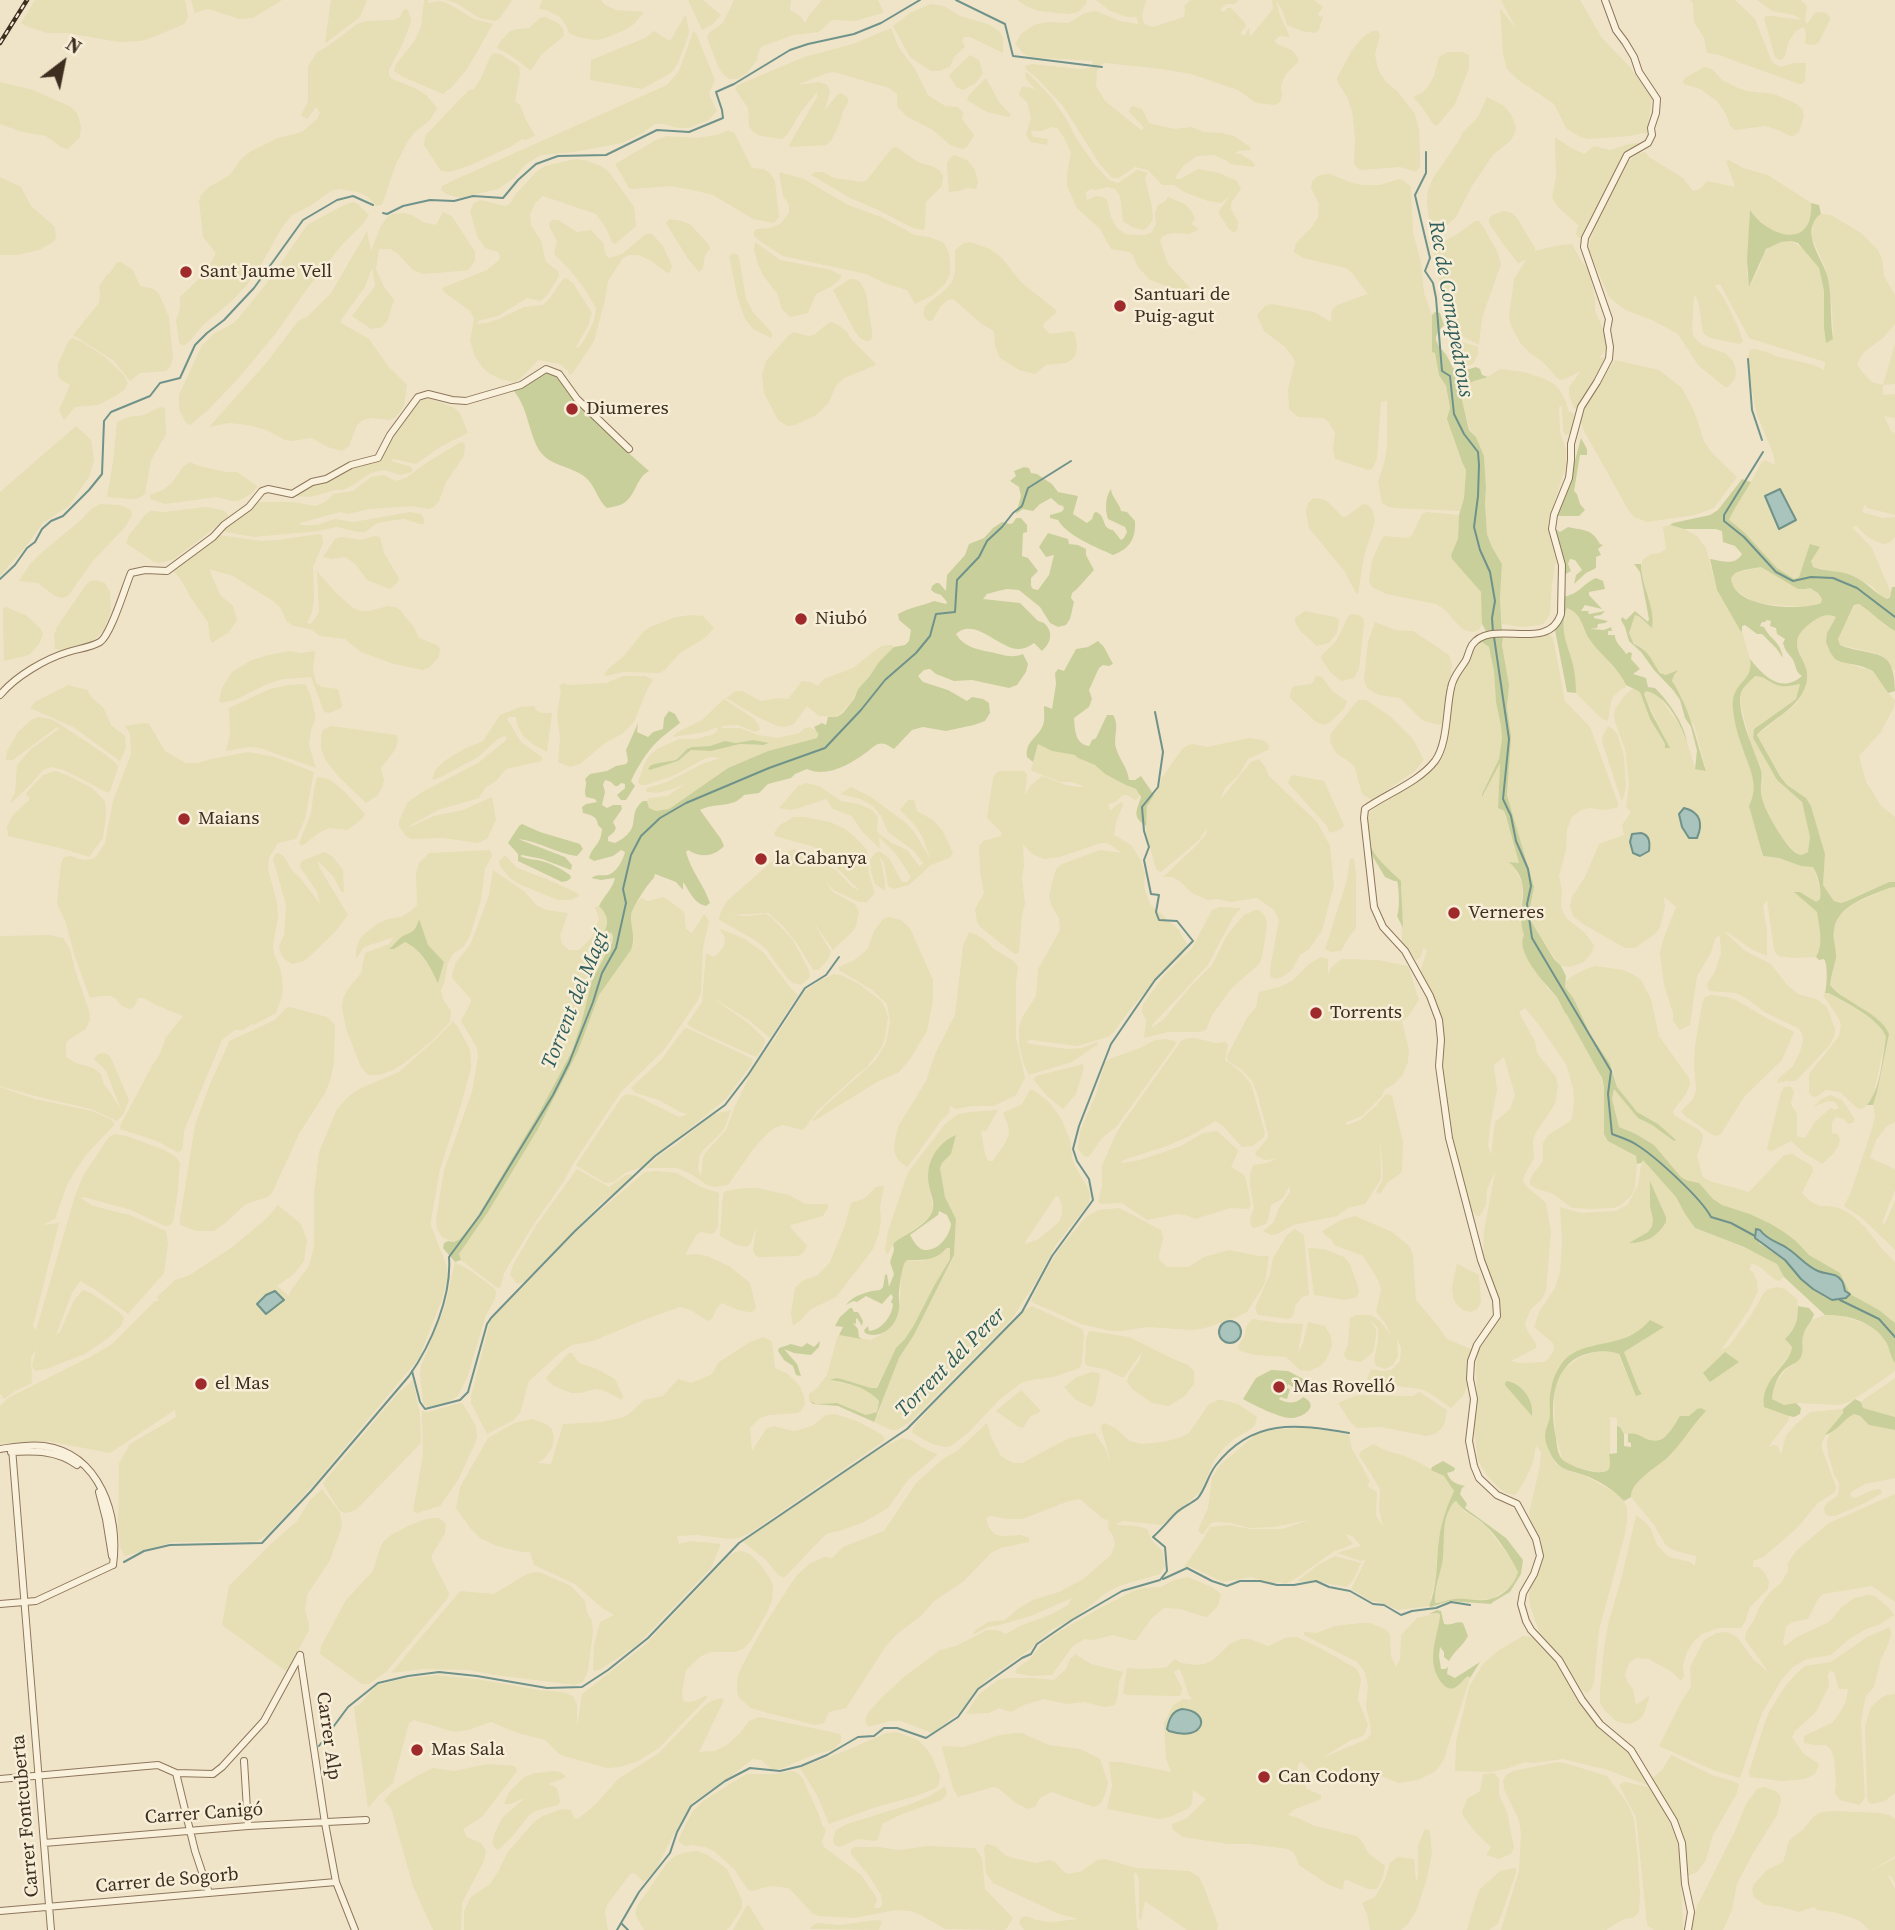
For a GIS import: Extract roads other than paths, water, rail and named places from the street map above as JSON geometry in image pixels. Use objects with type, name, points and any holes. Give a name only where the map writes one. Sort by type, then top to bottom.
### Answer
[{"type":"street","points":[[1605,0],[1616,30],[1657,99],[1656,113],[1648,143],[1627,156],[1585,238],[1584,247],[1609,319],[1607,331],[1610,347],[1609,359],[1581,407],[1571,443],[1569,478],[1554,515],[1552,529],[1562,565],[1559,622],[1553,629],[1532,635],[1506,633],[1481,637],[1472,645],[1465,662],[1454,676],[1442,746],[1434,762],[1423,773],[1365,809],[1364,818],[1374,907],[1384,928],[1405,951],[1430,996],[1439,1020],[1439,1066],[1449,1138],[1481,1260],[1496,1300],[1497,1316],[1477,1345],[1471,1361],[1470,1379],[1474,1399],[1469,1441],[1474,1466],[1479,1478],[1497,1494],[1517,1504],[1536,1539],[1540,1556],[1523,1593],[1521,1604],[1531,1630],[1559,1660],[1582,1700],[1601,1724],[1631,1750],[1674,1821],[1682,1843],[1685,1884],[1691,1912],[1688,1930]]},
{"type":"street","points":[[0,695],[24,673],[64,653],[100,642],[110,626],[131,573],[145,570],[167,571],[249,507],[262,491],[268,489],[292,494],[351,465],[377,458],[418,397],[428,394],[466,401],[521,385],[546,369],[559,374],[577,399],[629,449]]},
{"type":"street","name":"Carrer Fontcuberta","points":[[12,1450],[51,1930]]},
{"type":"street","points":[[0,1451],[39,1450],[57,1454],[72,1461],[87,1473],[101,1494],[113,1565],[36,1601],[0,1604]]},
{"type":"street","name":"Carrer Alp","points":[[176,1773],[213,1774],[222,1767],[264,1721],[300,1654],[336,1882],[355,1930]]},
{"type":"street","points":[[244,1761],[248,1826]]},
{"type":"street","points":[[0,1779],[158,1765],[176,1773],[195,1851],[209,1893]]},
{"type":"street","name":"Carrer Canigó","points":[[44,1843],[248,1826],[366,1820]]},
{"type":"street","name":"Carrer de Sogorb","points":[[0,1911],[336,1882]]},
{"type":"water","points":[[1780,489],[1796,520],[1779,529],[1765,496]]},
{"type":"water","points":[[1684,808],[1694,812],[1699,819],[1697,838],[1689,838],[1682,827],[1679,814]]},
{"type":"water","points":[[1641,833],[1648,837],[1649,851],[1640,856],[1633,853],[1630,842],[1632,834]]},
{"type":"water","points":[[1756,1229],[1814,1269],[1840,1278],[1845,1291],[1850,1294],[1846,1298],[1832,1300],[1813,1289],[1785,1260],[1755,1238]]},
{"type":"water","points":[[275,1291],[284,1300],[266,1314],[257,1304]]},
{"type":"water","points":[[1230,1321],[1238,1324],[1241,1332],[1238,1340],[1230,1343],[1222,1340],[1219,1332],[1222,1324]]},
{"type":"water","points":[[1182,1709],[1198,1715],[1201,1725],[1197,1730],[1181,1734],[1167,1729],[1172,1716]]},
{"type":"waterway","points":[[383,213],[430,200],[454,201],[473,196],[503,198],[536,164],[558,156],[606,155],[657,130],[689,132],[723,118],[716,92],[790,50],[854,34],[881,23],[920,0]]},
{"type":"waterway","points":[[956,0],[1005,24],[1013,56],[1102,67]]},
{"type":"waterway","name":"Rec de Comapedrous","points":[[1426,152],[1426,173],[1415,195],[1430,258],[1425,271],[1433,283],[1442,371],[1450,376],[1454,414],[1464,434],[1478,452],[1478,496],[1474,527],[1490,572],[1495,601],[1493,632]]},
{"type":"waterway","points":[[0,579],[35,542],[42,529],[63,516],[102,474],[104,421],[111,412],[150,396],[160,383],[180,378],[195,345],[224,320],[254,288],[303,220],[337,200],[353,196],[373,205]]},
{"type":"waterway","points":[[1748,359],[1752,410],[1762,440]]},
{"type":"waterway","points":[[1763,452],[1724,515],[1724,521],[1744,537],[1776,572],[1793,581],[1811,577],[1833,578],[1857,588],[1895,617]]},
{"type":"waterway","name":"Torrent del Magí","points":[[124,1562],[144,1551],[170,1545],[262,1543],[311,1491],[409,1376],[425,1350],[443,1304],[449,1257],[480,1215],[553,1095],[569,1063],[602,973],[616,948],[626,903],[623,889],[631,855],[641,836],[660,818],[686,803],[825,748],[885,680],[916,653],[930,636],[936,614],[955,612],[957,580],[979,557],[987,541],[1022,506],[1028,488],[1071,461]]},
{"type":"waterway","name":"Rec de Comapedrous","points":[[1494,637],[1509,739],[1503,799],[1528,869],[1531,886],[1527,904],[1532,938],[1611,1071],[1608,1094],[1612,1134],[1634,1143],[1655,1159],[1688,1189],[1711,1217],[1731,1223],[1755,1236]]},
{"type":"waterway","name":"Torrent del Perer","points":[[319,1746],[348,1707],[378,1683],[408,1676],[439,1672],[547,1688],[582,1687],[648,1638],[739,1543],[907,1429],[1022,1312],[1052,1256],[1093,1200],[1089,1179],[1077,1161],[1073,1149],[1079,1126],[1111,1044],[1155,980],[1193,941],[1177,921],[1159,920],[1156,912],[1159,895],[1151,894],[1144,860],[1149,847],[1144,831],[1142,807],[1158,787],[1163,752],[1155,712]]},
{"type":"waterway","points":[[412,1371],[420,1402],[425,1409],[460,1400],[468,1392],[491,1318],[575,1231],[655,1156],[725,1105],[805,988],[826,975],[839,957]]},
{"type":"waterway","name":"Rec de Comapedrous","points":[[1840,1300],[1879,1319],[1895,1337]]},
{"type":"waterway","points":[[617,1930],[639,1892],[670,1853],[677,1832],[691,1806],[725,1781],[750,1768],[780,1771],[801,1766],[858,1737],[874,1736],[884,1728],[897,1728],[926,1738],[958,1717],[978,1689],[1031,1654],[1037,1644],[1072,1620],[1122,1591],[1160,1580],[1167,1571],[1165,1547],[1153,1537],[1178,1511],[1198,1498],[1216,1465],[1245,1439],[1260,1432],[1293,1427],[1349,1433]]},
{"type":"waterway","points":[[1163,1579],[1187,1568],[1227,1586],[1240,1581],[1260,1581],[1277,1585],[1316,1581],[1350,1591],[1401,1615],[1451,1602],[1470,1605]]},
{"type":"waterway","points":[[621,1923],[628,1930]]},
{"type":"railway","points":[[0,43],[27,0]]},
{"type":"place","name":"Sant Jaume Vell","points":[[186,272]]},
{"type":"place","name":"Santuari de Puig-agut","points":[[1120,306]]},
{"type":"place","name":"Diumeres","points":[[572,409]]},
{"type":"place","name":"Niubó","points":[[801,619]]},
{"type":"place","name":"Maians","points":[[184,819]]},
{"type":"place","name":"la Cabanya","points":[[761,859]]},
{"type":"place","name":"Verneres","points":[[1454,913]]},
{"type":"place","name":"Torrents","points":[[1316,1013]]},
{"type":"place","name":"el Mas","points":[[201,1384]]},
{"type":"place","name":"Mas Rovelló","points":[[1279,1387]]},
{"type":"place","name":"Mas Sala","points":[[417,1750]]},
{"type":"place","name":"Can Codony","points":[[1264,1777]]}]
